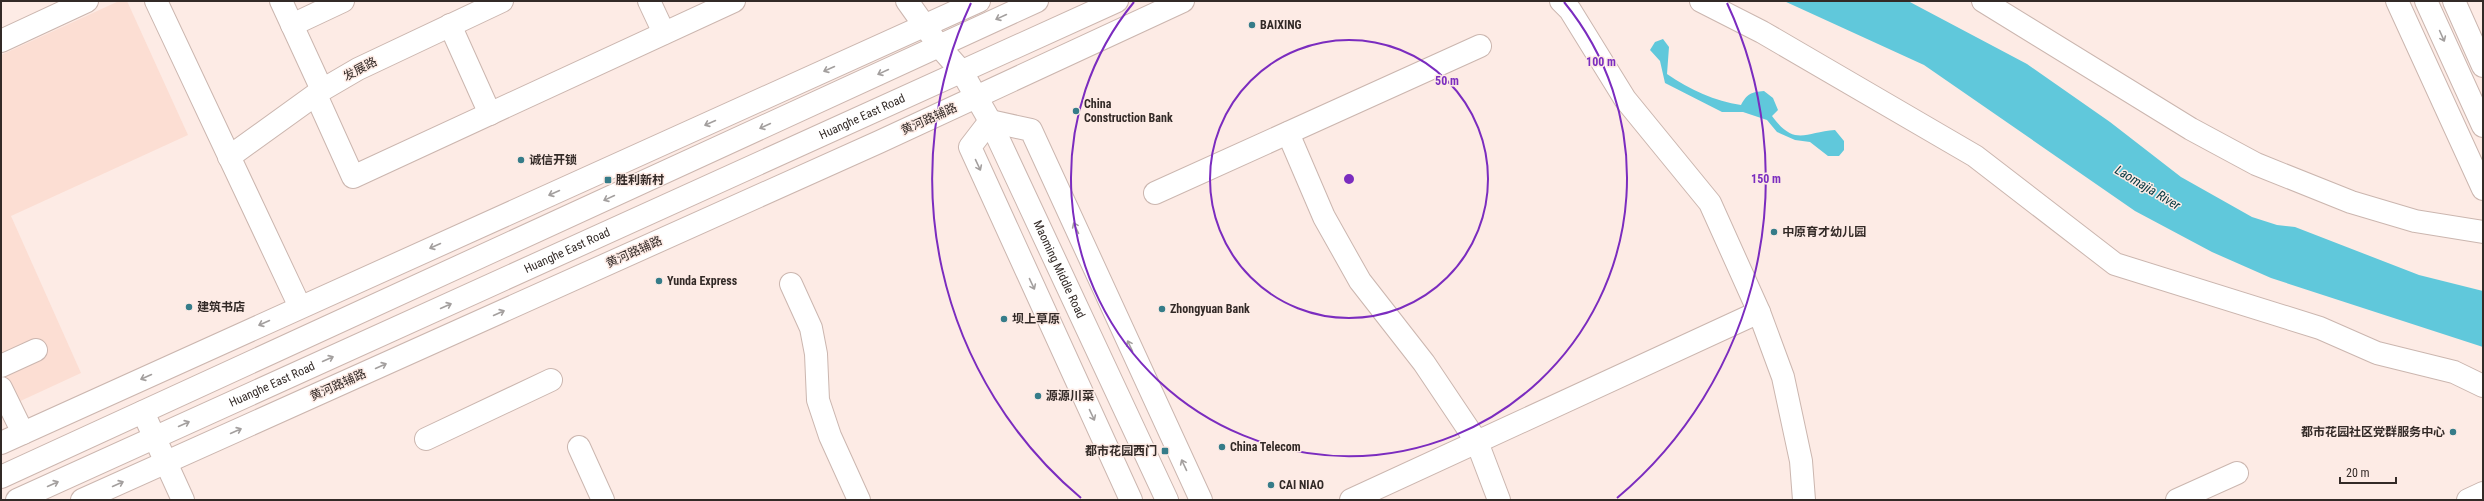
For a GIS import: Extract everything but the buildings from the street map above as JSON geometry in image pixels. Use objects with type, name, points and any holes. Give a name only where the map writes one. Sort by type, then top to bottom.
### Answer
[{"type":"street","points":[[1,40],[87,1]]},
{"type":"street","points":[[156,1],[300,307]]},
{"type":"street","points":[[281,1],[353,177],[734,1]]},
{"type":"street","points":[[292,25],[343,1]]},
{"type":"street","points":[[649,1],[664,33]]},
{"type":"street","name":"Maoming Middle Road","points":[[907,1],[939,46],[962,72],[990,121],[1167,500]]},
{"type":"street","points":[[1,443],[979,1]]},
{"type":"street","points":[[1,477],[1037,1]]},
{"type":"street","name":"Huanghe East Road","points":[[18,500],[1117,1]]},
{"type":"street","name":"黄河路辅路","points":[[82,500],[977,98],[1183,1]]},
{"type":"street","points":[[1561,1],[1570,10],[1625,100],[1710,203],[1759,312],[1786,391],[1801,460],[1804,500]]},
{"type":"street","points":[[1701,1],[1762,32],[1975,156],[2114,264],[2320,328],[2377,353],[2454,372],[2483,386]]},
{"type":"street","points":[[1983,1],[2191,130],[2256,164],[2351,202],[2415,221],[2483,232]]},
{"type":"street","points":[[2397,1],[2483,189]]},
{"type":"street","points":[[2426,1],[2483,126]]},
{"type":"street","points":[[2454,1],[2483,66]]},
{"type":"street","name":"发展路","points":[[229,157],[319,93],[358,68],[498,2]]},
{"type":"street","points":[[450,25],[490,114]]},
{"type":"street","points":[[1155,193],[1480,46]]},
{"type":"street","points":[[1131,500],[970,147],[990,121],[1031,130],[1201,500]]},
{"type":"street","points":[[1288,133],[1324,217],[1360,281],[1424,363],[1477,442],[1499,500]]},
{"type":"street","points":[[791,284],[811,328],[816,354],[818,400],[830,436],[859,500]]},
{"type":"street","points":[[1351,500],[1759,312]]},
{"type":"street","points":[[1,366],[36,350]]},
{"type":"street","points":[[426,439],[551,380]]},
{"type":"street","points":[[1,388],[22,433]]},
{"type":"street","points":[[143,412],[183,500]]},
{"type":"street","points":[[579,446],[603,500]]},
{"type":"street","points":[[2177,500],[2237,473]]},
{"type":"street","points":[[2468,500],[2483,493]]},
{"type":"shaded area","points":[[119,1],[127,1],[188,135],[11,216],[81,373],[1,410],[1,55]]},
{"type":"water","name":"Laomajia River","points":[[1784,1],[1908,1],[2027,64],[2110,122],[2181,177],[2252,217],[2277,225],[2295,227],[2419,275],[2483,291],[2483,347],[2271,278],[2212,252],[2135,211],[1924,65]]},
{"type":"water","points":[[1663,39],[1669,47],[1667,74],[1676,80],[1712,98],[1741,105],[1745,98],[1750,94],[1764,91],[1773,98],[1778,110],[1772,116],[1787,132],[1794,135],[1808,135],[1835,130],[1844,141],[1844,150],[1839,156],[1828,156],[1810,142],[1795,140],[1777,132],[1767,120],[1743,112],[1722,112],[1665,83],[1660,61],[1650,50],[1655,42]]},
{"type":"place","name":"BAIXING","points":[[1252,25]]},
{"type":"place","name":"China Construction Bank","points":[[1076,111]]},
{"type":"place","name":"诚信开锁","points":[[521,160]]},
{"type":"place","name":"胜利新村","points":[[608,180]]},
{"type":"place","name":"中原育才幼儿园","points":[[1774,232]]},
{"type":"place","name":"Yunda Express","points":[[659,281]]},
{"type":"place","name":"建筑书店","points":[[189,307]]},
{"type":"place","name":"Zhongyuan Bank","points":[[1162,309]]},
{"type":"place","name":"坝上草原","points":[[1004,319]]},
{"type":"place","name":"源源川菜","points":[[1038,396]]},
{"type":"place","name":"都市花园社区党群服务中心","points":[[2453,432]]},
{"type":"place","name":"China Telecom","points":[[1222,447]]},
{"type":"place","name":"都市花园西门","points":[[1165,451]]},
{"type":"place","name":"CAI NIAO","points":[[1271,485]]}]
